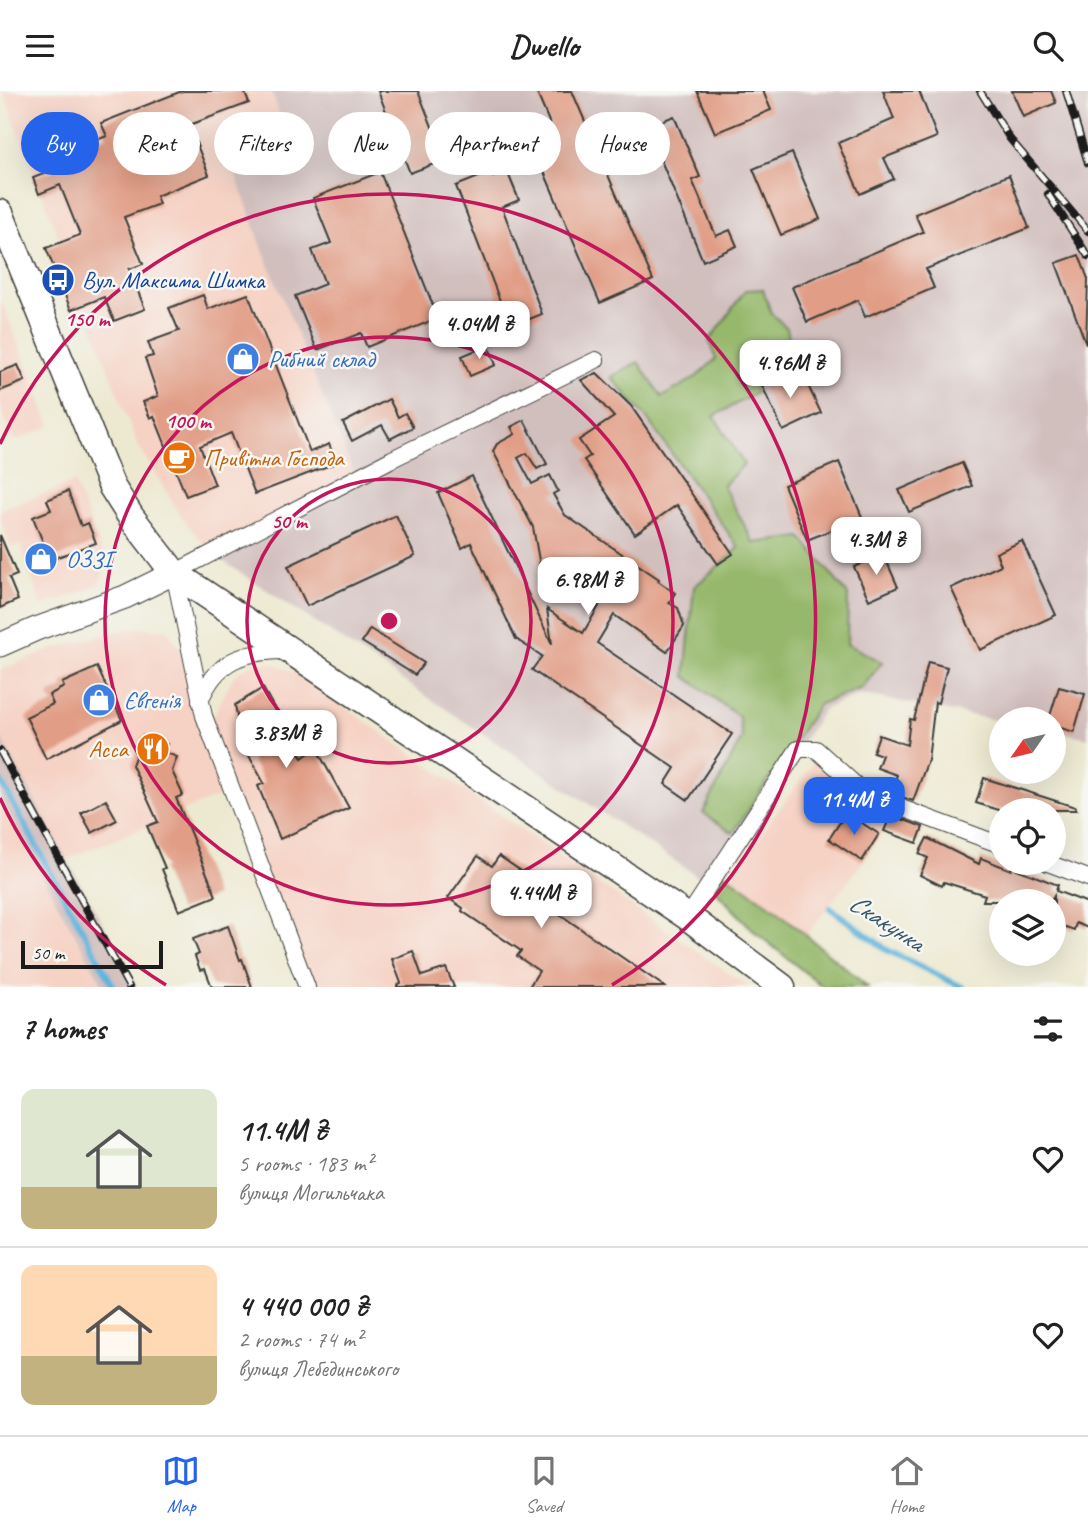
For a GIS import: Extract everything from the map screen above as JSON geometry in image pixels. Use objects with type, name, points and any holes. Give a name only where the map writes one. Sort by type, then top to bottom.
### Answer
[{"type":"main road","points":[[0,213],[112,487],[131,517],[174,573],[688,917],[782,987]]},
{"type":"main road","points":[[0,645],[125,597],[174,573]]},
{"type":"street","points":[[307,987],[204,716],[174,573],[392,459],[596,361]]},
{"type":"street","points":[[200,701],[211,679],[233,660],[262,651],[290,651]]},
{"type":"street","points":[[688,917],[798,749],[816,748],[860,789],[888,803],[989,841]]},
{"type":"street","points":[[1066,870],[1088,878]]},
{"type":"shaded area","points":[[3,91],[271,91],[279,112],[214,112],[214,175],[236,175],[266,258],[356,478],[211,553],[181,516],[137,444],[35,175],[99,175],[99,112],[21,112],[21,138]]},
{"type":"shaded area","points":[[271,91],[1088,91],[1088,738],[1066,733],[1066,707],[989,707],[989,719],[860,694],[824,709],[708,883],[211,553],[356,478],[266,258],[236,175],[314,175],[314,112],[279,112]]},
{"type":"shaded area","points":[[1,300],[51,426],[14,441],[0,406]]},
{"type":"shaded area","points":[[74,482],[106,561],[105,570],[98,583],[87,590],[41,606],[21,545],[11,547],[0,511]]},
{"type":"shaded area","points":[[133,627],[168,630],[194,673],[208,727],[232,679],[240,671],[251,665],[270,662],[297,674],[748,987],[307,987],[232,791],[67,859],[0,735],[0,670],[56,648]]},
{"type":"shaded area","points":[[0,735],[137,987],[104,987],[0,799]]},
{"type":"shaded area","points":[[814,762],[874,807],[889,812],[880,835],[862,863],[806,936],[729,877]]},
{"type":"shaded area","points":[[0,799],[104,987],[0,987]]},
{"type":"green space","points":[[763,289],[771,313],[787,328],[793,356],[752,375],[756,393],[714,416],[744,464],[723,486],[754,543],[801,537],[848,595],[847,644],[882,662],[862,688],[819,704],[733,833],[703,813],[742,738],[739,717],[685,676],[694,587],[739,548],[645,416],[611,377],[638,362],[662,397],[695,378],[716,359],[709,340],[741,296],[746,290]]},
{"type":"green space","points":[[717,868],[776,910],[868,987],[823,987],[755,932],[708,883]]},
{"type":"building","points":[[182,91],[244,91],[249,103],[224,112],[214,112],[214,116],[200,121],[200,112],[129,112]]},
{"type":"building","points":[[378,91],[418,91],[426,112],[425,167],[411,173],[411,112],[386,112]]},
{"type":"building","points":[[536,91],[572,91],[581,112],[575,112],[575,175],[608,175],[653,280],[600,303],[545,175],[561,175],[561,112],[545,112]]},
{"type":"building","points":[[697,91],[763,91],[771,110],[715,133]]},
{"type":"building","points":[[883,91],[919,91],[937,137],[884,158],[894,179],[860,194],[838,143],[894,119]]},
{"type":"building","points":[[1012,91],[1051,91],[1056,103],[1023,117]]},
{"type":"building","points":[[674,116],[700,177],[692,180],[716,236],[730,230],[737,246],[703,261],[667,175],[670,175],[670,118]]},
{"type":"building","points":[[113,118],[113,175],[200,175],[200,152],[209,175],[156,196],[159,204],[124,217],[143,264],[129,269],[145,309],[114,321],[104,297],[71,310],[46,248],[80,235],[60,185],[39,194],[33,178],[41,175],[99,175],[99,139],[107,136],[101,123]]},
{"type":"building","points":[[792,153],[820,219],[781,235],[753,169]]},
{"type":"building","points":[[372,175],[381,175],[438,318],[367,347],[361,333],[317,350],[295,296],[325,284],[312,250],[331,243],[313,198]]},
{"type":"building","points":[[484,175],[509,175],[519,200],[502,207],[542,314],[510,327],[456,186]]},
{"type":"building","points":[[1009,175],[1029,228],[926,269],[934,288],[865,317],[858,300],[807,322],[792,287],[923,232],[915,214]]},
{"type":"building","points":[[1079,255],[1088,279],[1086,344],[1056,263]]},
{"type":"building","points":[[248,294],[310,452],[329,444],[336,463],[255,494],[231,433],[200,446],[215,485],[186,496],[154,416],[150,418],[143,402],[158,396],[145,358],[153,356],[148,342],[179,331],[169,308],[203,295],[208,309]]},
{"type":"building","points":[[488,345],[496,365],[470,376],[462,356]]},
{"type":"building","points":[[18,365],[25,381],[0,391],[0,372]]},
{"type":"building","points":[[780,370],[788,387],[805,379],[821,413],[783,431],[759,379]]},
{"type":"building","points":[[597,373],[631,406],[733,554],[718,564],[677,505],[635,534],[584,460],[590,456],[579,440],[614,417],[581,380]]},
{"type":"building","points":[[389,399],[398,417],[405,413],[413,427],[390,439],[382,425],[352,441],[343,423]]},
{"type":"building","points":[[524,420],[547,464],[537,469],[527,453],[518,458],[532,484],[550,475],[558,491],[553,494],[565,515],[659,579],[658,581],[675,593],[669,603],[678,608],[684,626],[667,652],[614,615],[597,643],[732,734],[688,800],[665,784],[675,768],[532,670],[542,656],[516,639],[471,543],[462,548],[438,493],[472,476],[552,644],[547,609],[583,633],[599,606],[540,566],[533,527],[493,451],[497,444],[515,434],[511,427]]},
{"type":"building","points":[[839,462],[867,529],[839,541],[834,529],[807,540],[784,485]]},
{"type":"building","points":[[962,463],[972,486],[909,512],[899,490]]},
{"type":"building","points":[[68,491],[81,526],[88,523],[96,543],[50,560],[33,517],[51,510],[47,500]]},
{"type":"building","points":[[396,515],[415,556],[307,606],[288,566]]},
{"type":"building","points":[[0,535],[17,575],[9,578],[18,600],[0,608]]},
{"type":"building","points":[[1022,541],[1056,615],[980,650],[951,588],[1001,565],[996,553]]},
{"type":"building","points":[[883,553],[898,587],[869,600],[854,567]]},
{"type":"building","points":[[370,629],[424,663],[415,675],[362,642]]},
{"type":"building","points":[[928,662],[947,667],[938,703],[935,702],[928,760],[913,801],[899,796],[901,789],[893,786],[897,775],[877,768],[882,755],[873,752],[879,735],[907,745],[910,719],[914,720]]},
{"type":"building","points":[[97,667],[122,720],[46,759],[26,717],[53,704],[49,695],[64,687],[62,683]]},
{"type":"building","points":[[1059,687],[1085,694],[1074,732],[1066,730],[1066,707],[1053,707]]},
{"type":"building","points":[[263,688],[302,758],[316,748],[349,808],[280,839],[258,786],[264,783],[242,743],[235,705]]},
{"type":"building","points":[[143,736],[167,744],[164,752],[177,757],[172,771],[183,795],[176,798],[216,896],[179,911],[147,826],[158,822],[132,765]]},
{"type":"building","points":[[984,778],[989,780],[989,784],[1003,784],[1047,798],[989,798],[989,807],[976,803]]},
{"type":"building","points":[[106,800],[117,820],[92,833],[81,813]]},
{"type":"building","points":[[1066,804],[1075,807],[1076,810],[1066,810]]},
{"type":"building","points":[[846,813],[879,834],[862,861],[829,839]]},
{"type":"building","points":[[891,815],[923,827],[917,843],[884,831]]},
{"type":"building","points":[[927,838],[979,864],[981,858],[989,861],[989,875],[1032,875],[1058,885],[1057,889],[989,889],[989,901],[983,901],[985,895],[944,882],[942,886],[920,875],[928,858],[919,854]]},
{"type":"building","points":[[478,856],[492,866],[499,856],[560,897],[552,909],[665,987],[529,987],[539,971],[517,956],[521,951],[462,911],[463,908],[448,898]]},
{"type":"building","points":[[1066,895],[1088,903],[1088,928],[1076,923],[1074,930],[1066,927]]},
{"type":"building","points":[[228,926],[252,987],[212,987],[205,969],[200,970],[195,956],[199,954],[193,939]]},
{"type":"building","points":[[413,951],[422,976],[446,968],[454,987],[397,987],[401,983],[392,959]]},
{"type":"waterway","points":[[0,780],[114,987]]},
{"type":"waterway","name":"Скакунка","points":[[830,908],[887,950],[962,987]]},
{"type":"railway","points":[[980,91],[1010,139],[1088,231]]},
{"type":"railway","points":[[1066,91],[1088,163]]},
{"type":"railway","points":[[1048,194],[1088,256]]},
{"type":"railway","points":[[0,751],[129,987]]},
{"type":"place","name":"Вул. Максима Шимка","points":[[58,280]]},
{"type":"place","name":"Рибний склад","points":[[243,359]]},
{"type":"place","name":"Привітна Господа","points":[[179,458]]},
{"type":"place","name":"ОЗЗІ","points":[[41,559]]},
{"type":"place","name":"Євгенія","points":[[99,700]]},
{"type":"place","name":"Асса","points":[[153,749]]}]
